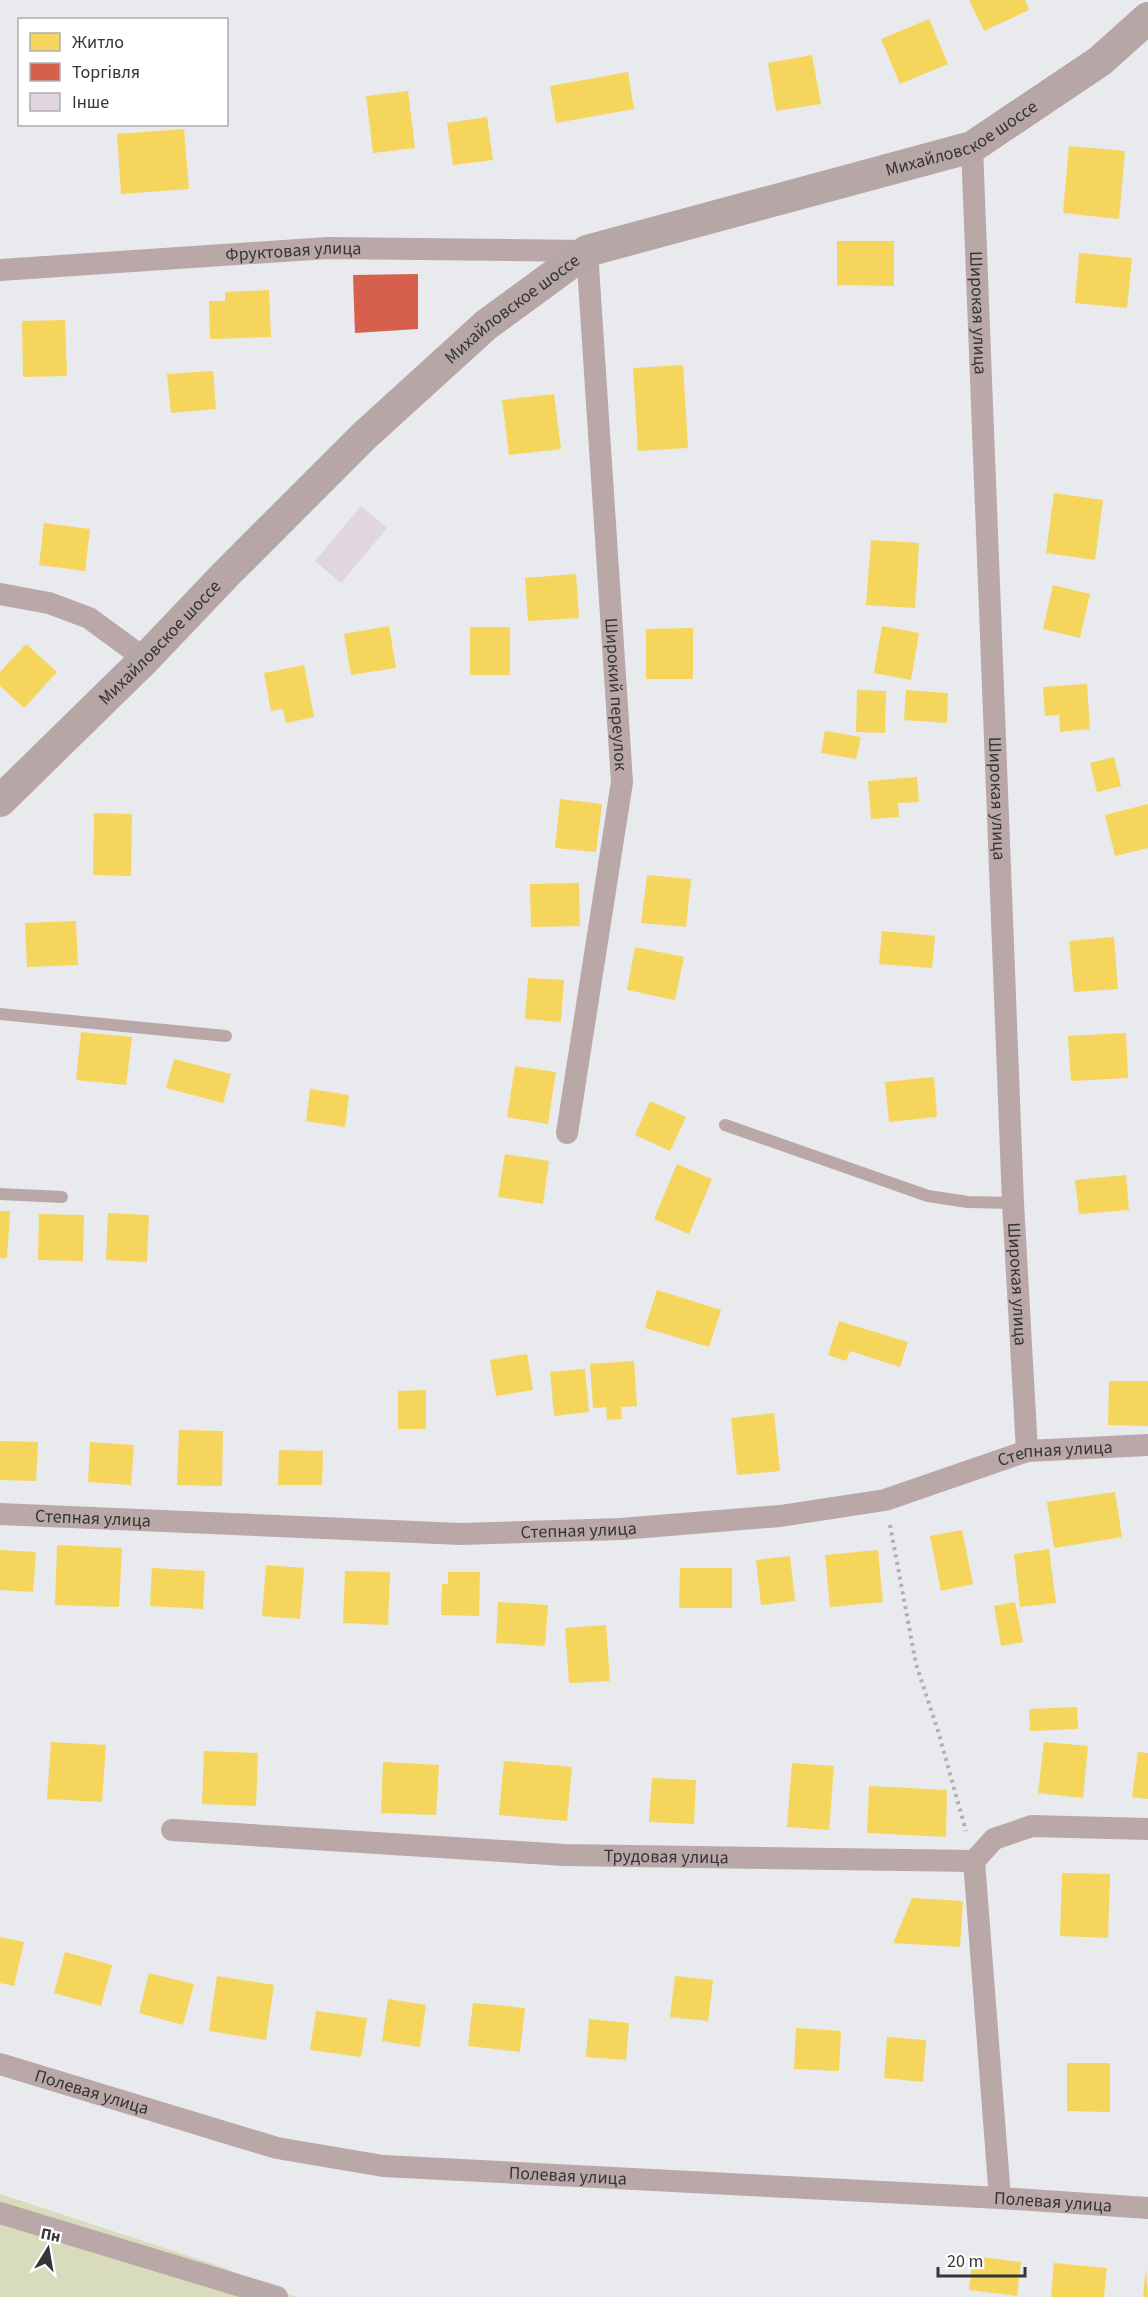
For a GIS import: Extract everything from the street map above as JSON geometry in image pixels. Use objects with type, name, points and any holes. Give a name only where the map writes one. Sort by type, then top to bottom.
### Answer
[{"type":"main road","name":"Михайловское шоссе","points":[[0,801],[145,659],[364,436],[486,326],[588,251],[972,147],[1100,61],[1148,18]]},
{"type":"street","name":"Широкая улица","points":[[972,147],[1013,1203],[1027,1451]]},
{"type":"street","name":"Фруктовая улица","points":[[0,270],[328,248],[588,251]]},
{"type":"street","name":"Широкий переулок","points":[[567,1133],[622,782],[588,251]]},
{"type":"street","points":[[0,594],[49,603],[89,618],[145,659]]},
{"type":"street","name":"Степная улица","points":[[0,1514],[461,1534],[621,1530],[780,1516],[885,1500],[1027,1451],[1148,1445]]},
{"type":"street","points":[[1000,2198],[974,1861],[994,1839],[1032,1826],[1148,1829]]},
{"type":"street","name":"Трудовая улица","points":[[172,1830],[565,1855],[974,1861]]},
{"type":"street","name":"Полевая улица","points":[[0,2064],[277,2148],[383,2166],[1000,2198],[1148,2208]]},
{"type":"street","points":[[0,2213],[278,2297]]},
{"type":"lane","points":[[0,1014],[226,1036]]},
{"type":"lane","points":[[725,1125],[928,1196],[968,1202],[1013,1203]]},
{"type":"lane","points":[[0,1194],[62,1197]]},
{"type":"path","points":[[885,1500],[916,1664],[938,1731],[974,1861]]},
{"type":"green space","points":[[0,2194],[222,2267],[296,2297],[0,2297]]},
{"type":"building: Житло","points":[[969,0],[1025,0],[1029,10],[984,31]]},
{"type":"building: Житло","points":[[929,19],[948,64],[900,84],[881,39]]},
{"type":"building: Житло","points":[[812,55],[821,104],[776,111],[768,63]]},
{"type":"building: Житло","points":[[628,72],[634,109],[556,123],[550,86]]},
{"type":"building: Житло","points":[[408,91],[415,148],[373,153],[366,96]]},
{"type":"building: Житло","points":[[487,117],[493,160],[453,165],[447,123]]},
{"type":"building: Житло","points":[[184,129],[189,189],[121,194],[117,134]]},
{"type":"building: Житло","points":[[1069,146],[1125,151],[1119,219],[1063,213]]},
{"type":"building: Житло","points":[[837,241],[894,241],[894,286],[837,285]]},
{"type":"building: Житло","points":[[1079,253],[1132,258],[1127,308],[1075,303]]},
{"type":"building: Житло","points":[[269,290],[271,337],[210,339],[209,301],[225,301],[225,292]]},
{"type":"building: Житло","points":[[65,320],[67,376],[23,377],[22,321]]},
{"type":"building: Житло","points":[[683,365],[688,448],[638,451],[633,368]]},
{"type":"building: Житло","points":[[213,371],[216,409],[171,413],[167,374]]},
{"type":"building: Житло","points":[[554,394],[561,449],[509,455],[502,400]]},
{"type":"building: Житло","points":[[1054,493],[1103,500],[1095,560],[1046,553]]},
{"type":"building: Житло","points":[[44,523],[90,529],[85,571],[39,565]]},
{"type":"building: Житло","points":[[871,540],[919,543],[915,608],[866,605]]},
{"type":"building: Житло","points":[[576,574],[579,618],[528,621],[525,578]]},
{"type":"building: Житло","points":[[1053,585],[1090,594],[1080,638],[1043,629]]},
{"type":"building: Житло","points":[[389,626],[396,668],[351,675],[344,634]]},
{"type":"building: Житло","points":[[882,626],[919,633],[911,680],[874,673]]},
{"type":"building: Житло","points":[[470,627],[510,627],[510,675],[470,675]]},
{"type":"building: Житло","points":[[693,628],[693,679],[646,679],[646,629]]},
{"type":"building: Житло","points":[[26,644],[57,672],[24,708],[0,686],[0,672]]},
{"type":"building: Житло","points":[[304,665],[314,717],[286,723],[283,709],[271,711],[264,673]]},
{"type":"building: Житло","points":[[1087,684],[1090,729],[1060,732],[1059,715],[1045,716],[1043,687]]},
{"type":"building: Житло","points":[[857,690],[886,691],[885,733],[856,732]]},
{"type":"building: Житло","points":[[906,690],[948,693],[947,723],[904,720]]},
{"type":"building: Житло","points":[[825,731],[861,737],[856,759],[821,753]]},
{"type":"building: Житло","points":[[1114,757],[1121,786],[1097,792],[1090,763]]},
{"type":"building: Житло","points":[[917,777],[919,802],[898,803],[899,817],[871,819],[868,781]]},
{"type":"building: Житло","points":[[560,799],[602,804],[596,852],[555,848]]},
{"type":"building: Житло","points":[[1148,804],[1148,848],[1115,856],[1105,815]]},
{"type":"building: Житло","points":[[94,813],[132,814],[131,876],[93,875]]},
{"type":"building: Житло","points":[[647,875],[691,879],[686,927],[641,923]]},
{"type":"building: Житло","points":[[579,883],[580,926],[531,927],[530,884]]},
{"type":"building: Житло","points":[[76,921],[78,965],[27,967],[25,923]]},
{"type":"building: Житло","points":[[882,931],[935,936],[932,968],[879,964]]},
{"type":"building: Житло","points":[[1114,937],[1118,989],[1074,992],[1069,941]]},
{"type":"building: Житло","points":[[635,947],[684,957],[675,1000],[627,990]]},
{"type":"building: Житло","points":[[528,978],[564,980],[561,1022],[525,1019]]},
{"type":"building: Житло","points":[[81,1032],[132,1037],[126,1085],[76,1080]]},
{"type":"building: Житло","points":[[1126,1033],[1128,1078],[1071,1081],[1068,1036]]},
{"type":"building: Житло","points":[[174,1059],[231,1074],[223,1103],[166,1088]]},
{"type":"building: Житло","points":[[515,1066],[556,1072],[548,1124],[507,1117]]},
{"type":"building: Житло","points":[[934,1077],[937,1117],[889,1122],[885,1082]]},
{"type":"building: Житло","points":[[310,1089],[349,1095],[345,1127],[306,1121]]},
{"type":"building: Житло","points":[[650,1101],[686,1117],[670,1151],[635,1135]]},
{"type":"building: Житло","points":[[505,1154],[549,1161],[543,1204],[498,1197]]},
{"type":"building: Житло","points":[[677,1164],[712,1179],[689,1234],[654,1219]]},
{"type":"building: Житло","points":[[1126,1175],[1129,1210],[1079,1214],[1075,1180]]},
{"type":"building: Житло","points":[[0,1211],[10,1211],[7,1258],[0,1258]]},
{"type":"building: Житло","points":[[108,1213],[149,1215],[147,1262],[106,1260]]},
{"type":"building: Житло","points":[[39,1214],[84,1215],[83,1261],[38,1260]]},
{"type":"building: Житло","points":[[657,1290],[721,1310],[709,1347],[645,1328]]},
{"type":"building: Житло","points":[[839,1321],[908,1342],[900,1367],[850,1351],[846,1361],[828,1355]]},
{"type":"building: Житло","points":[[527,1354],[533,1390],[496,1396],[490,1360]]},
{"type":"building: Житло","points":[[634,1361],[637,1406],[621,1407],[622,1419],[607,1420],[606,1407],[593,1408],[590,1364]]},
{"type":"building: Житло","points":[[585,1369],[589,1412],[554,1416],[550,1372]]},
{"type":"building: Житло","points":[[1109,1381],[1148,1381],[1148,1426],[1108,1425]]},
{"type":"building: Житло","points":[[426,1390],[426,1429],[398,1429],[398,1391]]},
{"type":"building: Житло","points":[[774,1413],[780,1471],[737,1475],[731,1418]]},
{"type":"building: Житло","points":[[179,1430],[223,1431],[222,1486],[177,1485]]},
{"type":"building: Житло","points":[[0,1441],[38,1442],[36,1481],[0,1480]]},
{"type":"building: Житло","points":[[90,1442],[134,1445],[131,1485],[88,1482]]},
{"type":"building: Житло","points":[[279,1450],[323,1451],[322,1485],[278,1485]]},
{"type":"building: Житло","points":[[1115,1492],[1122,1537],[1054,1548],[1047,1502]]},
{"type":"building: Житло","points":[[962,1530],[973,1584],[941,1591],[930,1536]]},
{"type":"building: Житло","points":[[57,1545],[122,1548],[119,1607],[55,1605]]},
{"type":"building: Житло","points":[[1049,1549],[1056,1603],[1020,1607],[1014,1554]]},
{"type":"building: Житло","points":[[0,1550],[36,1552],[33,1592],[0,1590]]},
{"type":"building: Житло","points":[[878,1550],[883,1602],[830,1607],[825,1555]]},
{"type":"building: Житло","points":[[790,1556],[795,1601],[761,1605],[756,1560]]},
{"type":"building: Житло","points":[[266,1565],[304,1568],[300,1619],[262,1616]]},
{"type":"building: Житло","points":[[152,1568],[205,1571],[203,1609],[150,1606]]},
{"type":"building: Житло","points":[[680,1568],[732,1568],[732,1608],[679,1608]]},
{"type":"building: Житло","points":[[345,1571],[390,1572],[388,1625],[343,1623]]},
{"type":"building: Житло","points":[[448,1572],[480,1572],[479,1616],[441,1615],[442,1584],[448,1584]]},
{"type":"building: Житло","points":[[498,1602],[548,1605],[545,1646],[496,1643]]},
{"type":"building: Житло","points":[[1015,1602],[1023,1642],[1001,1646],[994,1606]]},
{"type":"building: Житло","points":[[606,1625],[610,1681],[569,1683],[565,1628]]},
{"type":"building: Житло","points":[[1077,1707],[1078,1729],[1030,1731],[1029,1709]]},
{"type":"building: Житло","points":[[51,1742],[106,1745],[102,1802],[47,1799]]},
{"type":"building: Житло","points":[[1044,1742],[1088,1746],[1083,1798],[1038,1793]]},
{"type":"building: Житло","points":[[204,1751],[258,1753],[256,1806],[202,1804]]},
{"type":"building: Житло","points":[[1138,1752],[1148,1753],[1148,1799],[1132,1797]]},
{"type":"building: Житло","points":[[504,1761],[572,1767],[567,1821],[499,1815]]},
{"type":"building: Житло","points":[[383,1762],[439,1765],[436,1815],[381,1813]]},
{"type":"building: Житло","points":[[792,1763],[834,1766],[829,1830],[787,1827]]},
{"type":"building: Житло","points":[[652,1778],[696,1780],[694,1824],[649,1822]]},
{"type":"building: Житло","points":[[869,1786],[947,1790],[946,1837],[867,1833]]},
{"type":"building: Житло","points":[[1062,1873],[1110,1874],[1108,1938],[1060,1936]]},
{"type":"building: Житло","points":[[912,1898],[963,1901],[960,1947],[893,1943]]},
{"type":"building: Житло","points":[[0,1937],[24,1942],[14,1986],[0,1983]]},
{"type":"building: Житло","points":[[65,1952],[112,1965],[101,2006],[54,1993]]},
{"type":"building: Житло","points":[[149,1973],[194,1984],[183,2025],[139,2013]]},
{"type":"building: Житло","points":[[217,1976],[274,1985],[266,2040],[209,2031]]},
{"type":"building: Житло","points":[[675,1976],[713,1980],[708,2021],[670,2017]]},
{"type":"building: Житло","points":[[388,1999],[426,2005],[420,2047],[382,2041]]},
{"type":"building: Житло","points":[[473,2003],[525,2008],[520,2052],[468,2046]]},
{"type":"building: Житло","points":[[316,2011],[367,2018],[361,2057],[310,2050]]},
{"type":"building: Житло","points":[[589,2019],[629,2023],[626,2060],[586,2057]]},
{"type":"building: Житло","points":[[796,2028],[841,2031],[839,2071],[794,2069]]},
{"type":"building: Житло","points":[[887,2037],[926,2040],[923,2082],[884,2078]]},
{"type":"building: Житло","points":[[1067,2063],[1110,2063],[1110,2112],[1067,2111]]},
{"type":"building: Житло","points":[[973,2256],[1021,2262],[1017,2296],[969,2290]]},
{"type":"building: Житло","points":[[1054,2263],[1107,2268],[1104,2297],[1051,2297]]},
{"type":"building: Житло","points":[[1146,2268],[1148,2297],[1143,2297]]},
{"type":"building: Торгівля","points":[[418,274],[418,329],[355,333],[353,275]]},
{"type":"building: Інше","points":[[361,506],[387,528],[341,583],[315,561]]}]
